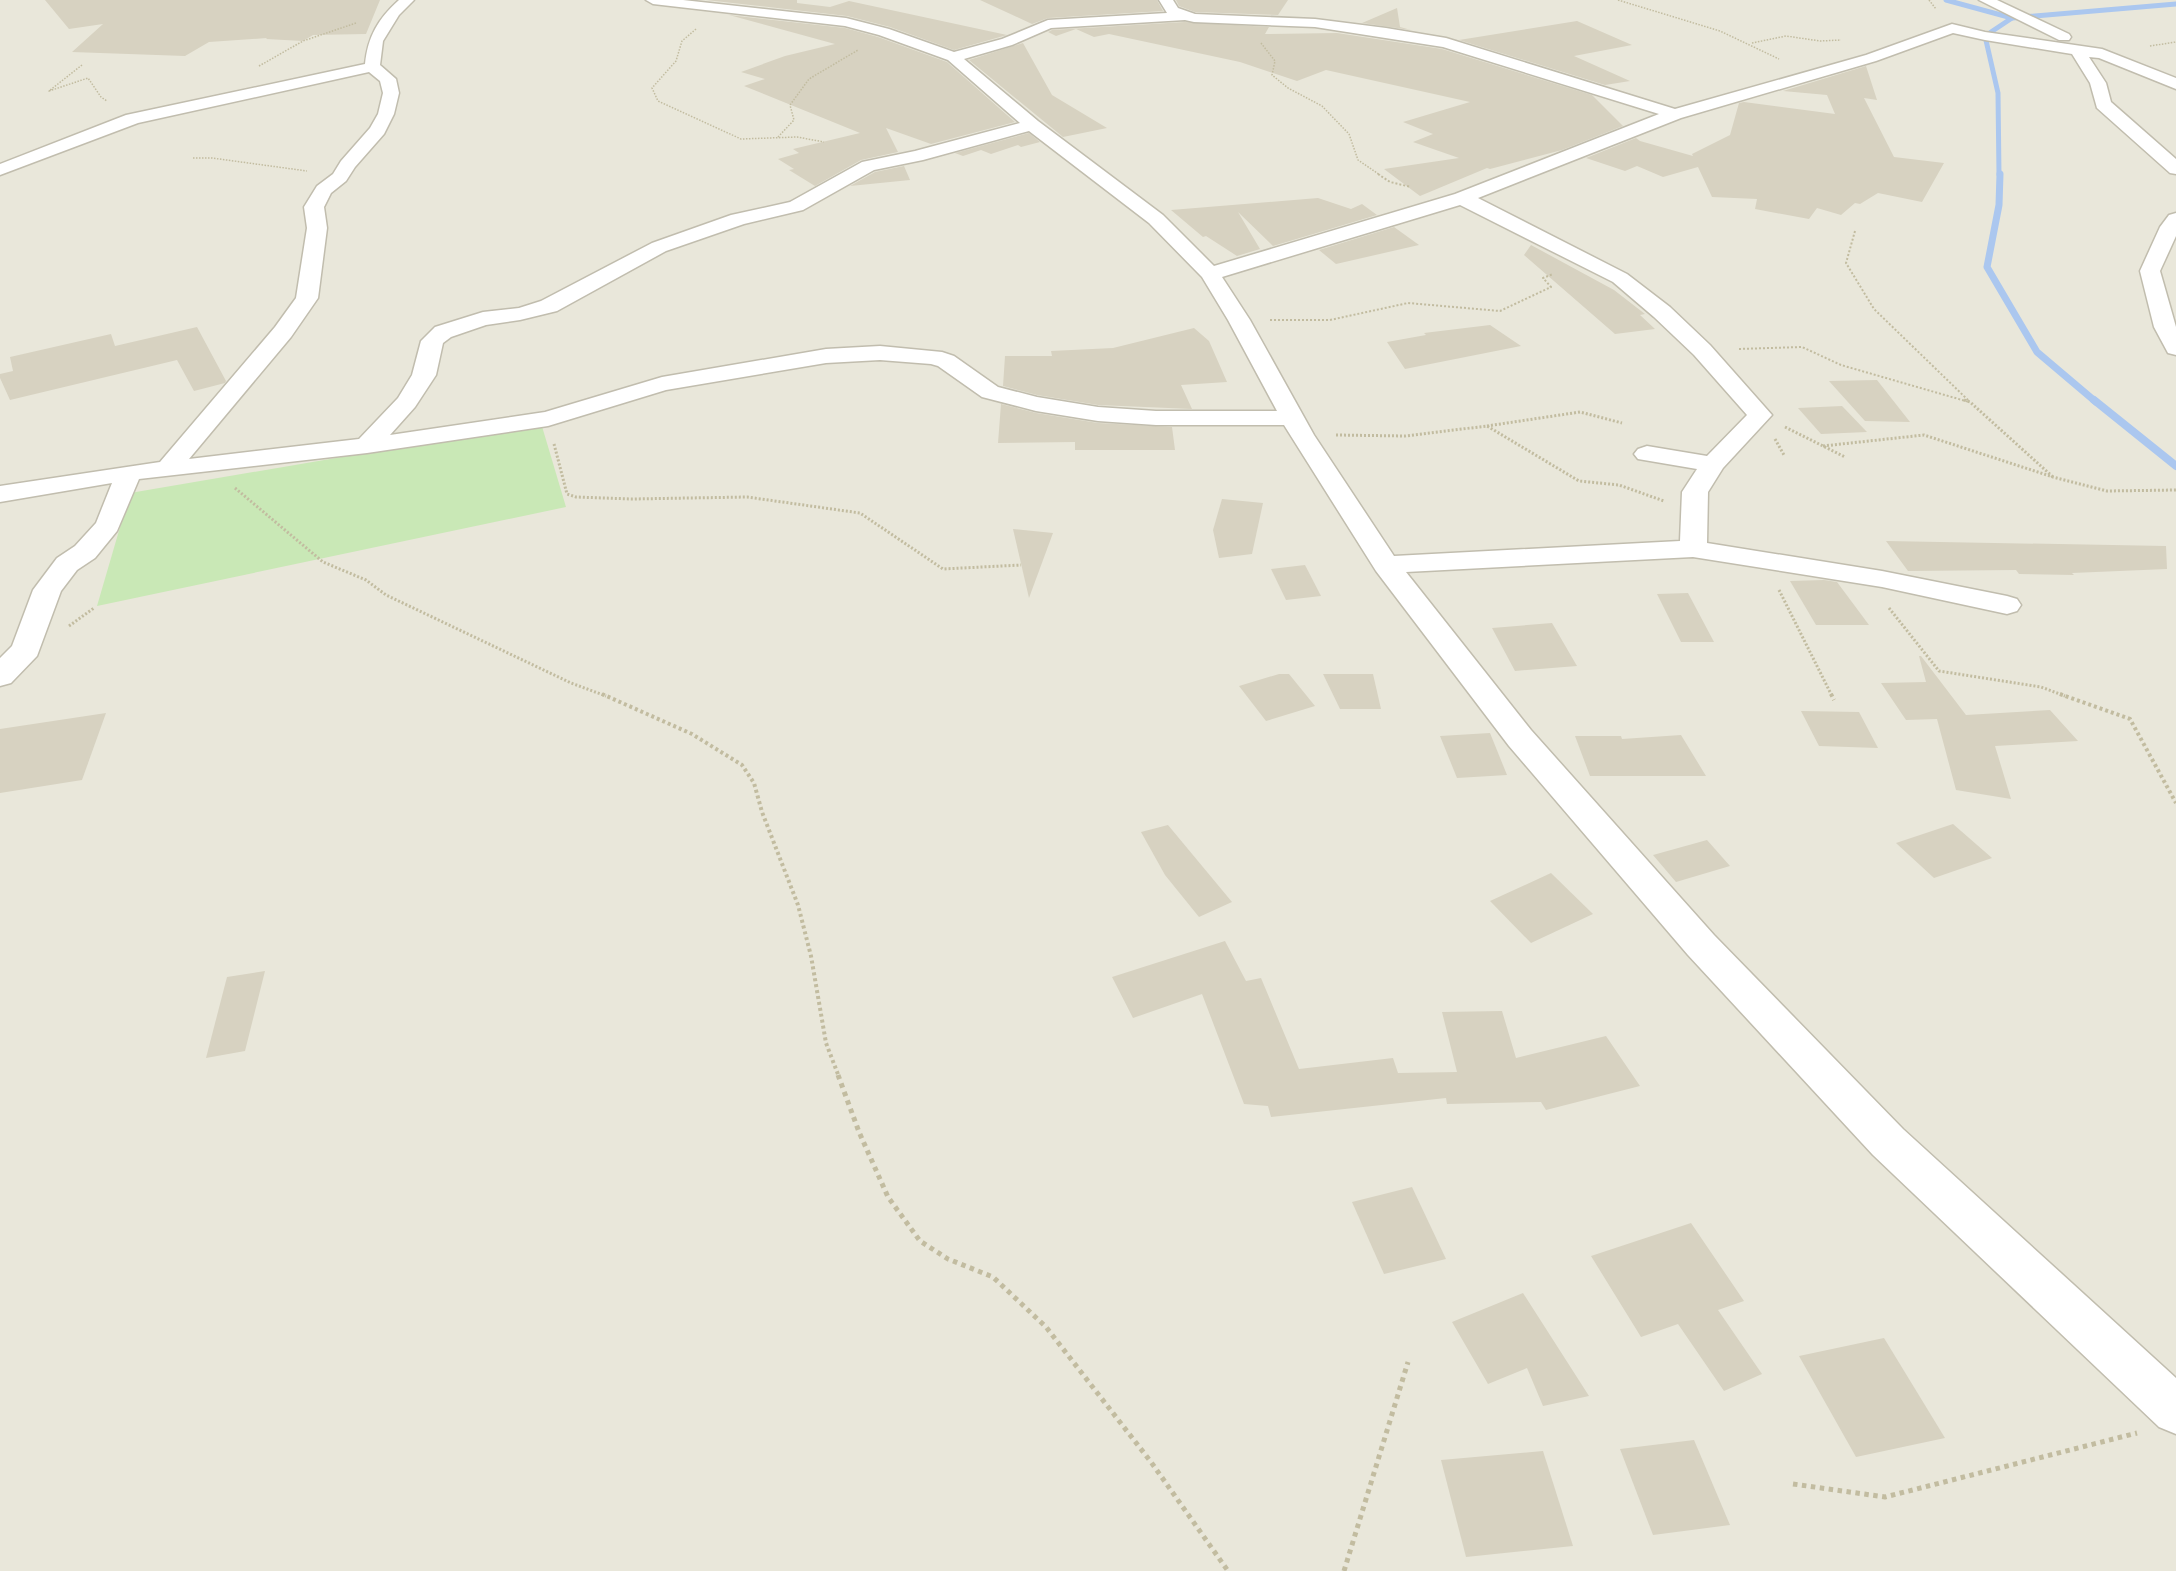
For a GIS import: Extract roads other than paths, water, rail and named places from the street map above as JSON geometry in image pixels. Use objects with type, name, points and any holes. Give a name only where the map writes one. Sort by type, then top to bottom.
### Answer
[{"type":"street","points":[[653,0],[846,22],[884,32],[953,57],[1032,124],[1156,219],[1210,274],[1239,320],[1297,426],[1386,565],[1520,738],[1701,945],[1888,1142],[2176,1410]]},
{"type":"street","points":[[1166,0],[1173,11],[1183,16]]},
{"type":"street","points":[[1210,274],[1462,198],[1675,114],[1871,58],[1952,28],[1978,5],[2176,84]]},
{"type":"street","points":[[372,67],[375,42],[400,6]]},
{"type":"street","points":[[953,57],[1007,42],[1048,24],[1183,16],[1315,23],[1386,32],[1446,43],[1675,114]]},
{"type":"street","points":[[1952,28],[1985,36],[2102,54]]},
{"type":"street","points":[[2078,51],[2097,80],[2103,95],[2103,104],[2176,169]]},
{"type":"street","points":[[0,170],[132,119],[372,67],[388,79],[391,93],[386,114],[378,130],[347,165],[340,177],[324,190],[314,207],[317,228],[307,298],[283,332],[168,468]]},
{"type":"street","points":[[367,446],[407,402],[424,375],[432,341],[443,332],[483,319],[520,314],[549,306],[659,247],[738,219],[782,211],[796,206],[868,166],[916,156],[1032,124]]},
{"type":"street","points":[[1462,198],[1620,278],[1662,312],[1702,350],[1760,415],[1731,448],[1713,464],[1695,492],[1693,549]]},
{"type":"street","points":[[2176,219],[2170,227],[2150,272],[2165,327],[2176,348]]},
{"type":"street","points":[[0,494],[129,473],[367,446],[548,419],[672,382],[826,356],[880,353],[934,357],[946,361],[990,392],[1036,404],[1098,414],[1297,426]]},
{"type":"street","points":[[1647,454],[1713,464]]},
{"type":"street","points":[[0,676],[26,649],[47,590],[67,564],[86,552],[108,525],[129,473]]},
{"type":"street","points":[[1386,565],[1693,549],[1859,575],[2007,605]]},
{"type":"waterway","points":[[1946,0],[2012,18]]},
{"type":"waterway","points":[[2012,18],[2176,4]]},
{"type":"waterway","points":[[1999,175],[1998,93],[1985,36],[2012,18]]},
{"type":"waterway","points":[[2000,174],[1999,205],[1987,267],[2037,352],[2096,402]]},
{"type":"waterway","points":[[2094,400],[2176,466]]}]
